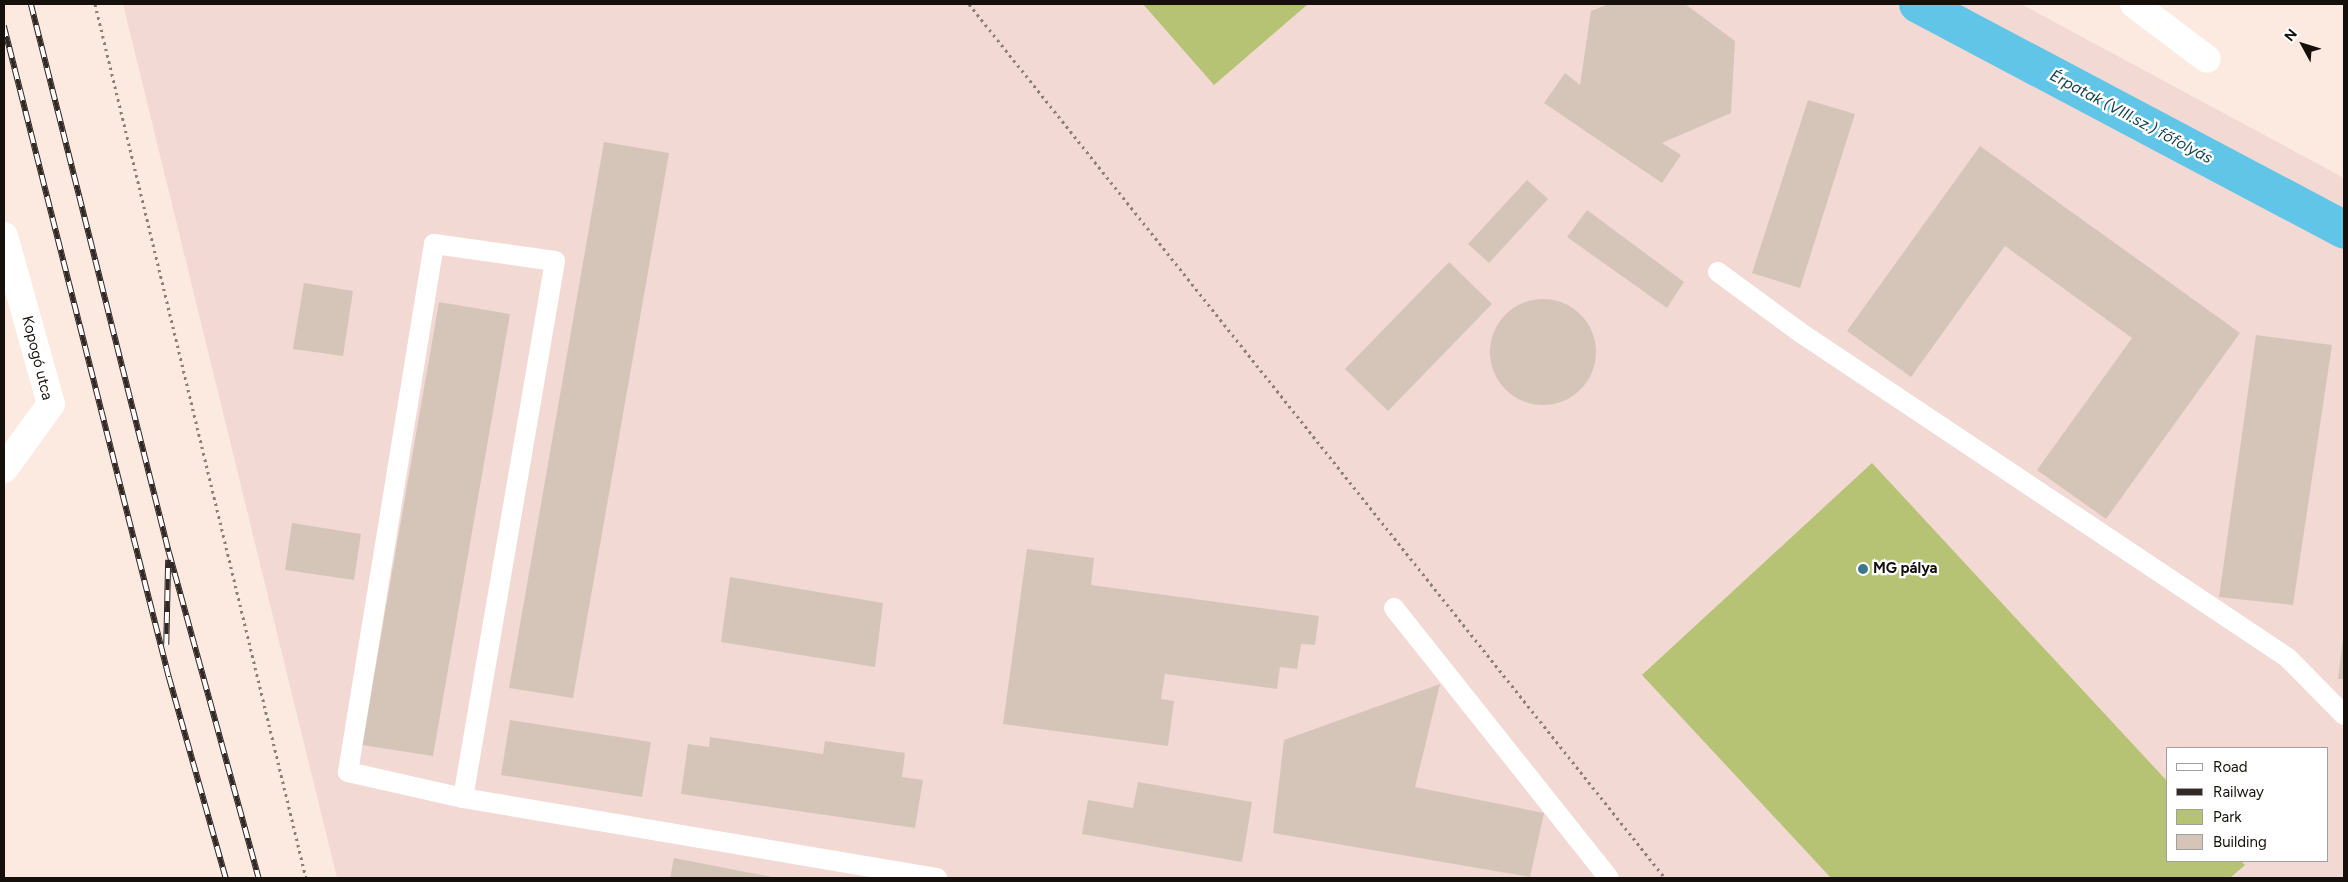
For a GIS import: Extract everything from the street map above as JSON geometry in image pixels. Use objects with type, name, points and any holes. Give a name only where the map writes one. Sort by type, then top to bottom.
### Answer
[{"type":"street","points":[[2134,4],[2208,59]]},
{"type":"street","name":"Kopogó utca","points":[[4,236],[51,404],[4,469]]},
{"type":"lane","points":[[463,798],[555,261],[434,244],[348,772],[463,798],[937,878]]},
{"type":"lane","points":[[1718,272],[1802,333],[2288,658],[2344,715]]},
{"type":"lane","points":[[1394,608],[1609,878]]},
{"type":"path","points":[[95,4],[306,878]]},
{"type":"path","points":[[969,4],[1665,878]]},
{"type":"shaded area","points":[[123,4],[2021,4],[2344,178],[2344,878],[337,878]]},
{"type":"green space","points":[[1143,4],[1308,4],[1214,85]]},
{"type":"green space","name":"MG pálya","points":[[1872,463],[2166,780],[2166,862],[2242,862],[2245,865],[2230,878],[1831,878],[1642,675]]},
{"type":"building","points":[[1609,4],[1685,4],[1735,41],[1731,113],[1662,143],[1681,155],[1662,183],[1544,103],[1565,73],[1580,85],[1591,11]]},
{"type":"building","points":[[1808,100],[1855,114],[1800,288],[1752,273]]},
{"type":"building","points":[[604,142],[669,153],[573,698],[509,688]]},
{"type":"building","points":[[1980,146],[2240,333],[2106,519],[2037,470],[2132,338],[2005,246],[1911,377],[1847,331]]},
{"type":"building","points":[[1527,180],[1548,199],[1489,263],[1468,244]]},
{"type":"building","points":[[1587,210],[1684,282],[1667,308],[1567,237]]},
{"type":"building","points":[[1449,262],[1492,304],[1388,411],[1345,369]]},
{"type":"building","points":[[304,283],[353,291],[343,356],[293,349]]},
{"type":"building","points":[[1543,299],[1563,303],[1581,314],[1592,332],[1596,352],[1592,372],[1581,390],[1563,401],[1543,405],[1523,401],[1505,390],[1494,372],[1490,352],[1494,332],[1505,314],[1523,303]]},
{"type":"building","points":[[439,302],[510,314],[433,756],[362,745]]},
{"type":"building","points":[[2256,335],[2332,345],[2293,605],[2219,597]]},
{"type":"building","points":[[292,523],[361,534],[354,580],[285,570]]},
{"type":"building","points":[[1027,549],[1094,558],[1091,585],[1319,616],[1315,645],[1301,644],[1297,669],[1280,667],[1277,689],[1165,674],[1161,699],[1174,701],[1168,746],[1003,724]]},
{"type":"building","points":[[730,577],[883,603],[875,667],[721,642]]},
{"type":"building","points":[[2343,639],[2344,679],[2338,679]]},
{"type":"building","points":[[1440,684],[1415,787],[1544,813],[1530,877],[1273,833],[1284,740]]},
{"type":"building","points":[[510,720],[651,742],[642,797],[501,775]]},
{"type":"building","points":[[710,737],[823,754],[825,741],[905,753],[902,777],[923,780],[915,828],[681,794],[688,744],[709,747]]},
{"type":"building","points":[[1138,782],[1252,802],[1242,862],[1082,834],[1088,800],[1133,808]]},
{"type":"building","points":[[674,858],[772,877],[772,878],[670,878]]},
{"type":"waterway","name":"Érpatak (VIII.sz.) főfolyás","points":[[1918,4],[2344,230]]},
{"type":"railway","points":[[31,4],[169,552],[259,878]]},
{"type":"railway","points":[[4,26],[169,677],[226,878]]},
{"type":"railway","points":[[166,645],[168,560]]},
{"type":"place","name":"MG pálya","points":[[1863,569]]}]
